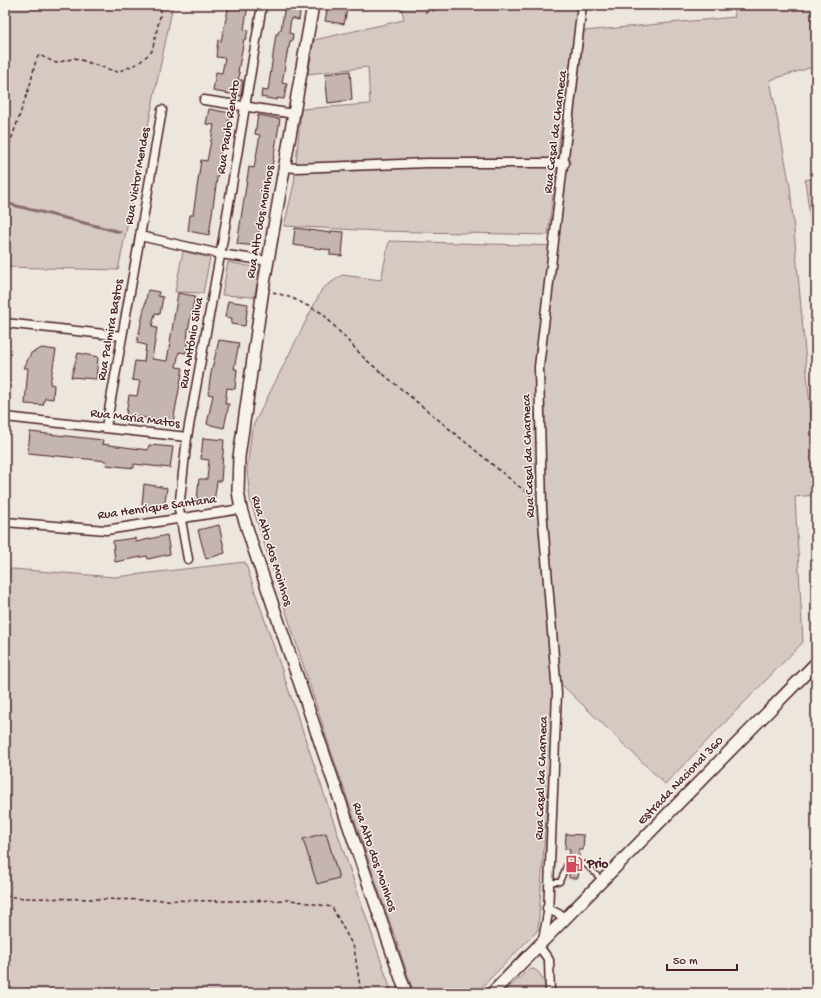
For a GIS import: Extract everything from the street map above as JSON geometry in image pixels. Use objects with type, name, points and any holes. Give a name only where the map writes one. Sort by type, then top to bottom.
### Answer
[{"type":"street","name":"Rua Paulo Renato","points":[[220,254],[262,5]]},
{"type":"street","name":"Rua Alto dos Moinhos","points":[[313,5],[263,289],[239,457],[238,491],[241,508],[406,993]]},
{"type":"street","name":"Rua Casal da Charneca","points":[[541,943],[548,911],[548,882],[554,806],[557,693],[542,503],[539,367],[565,163],[582,5]]},
{"type":"street","points":[[204,100],[294,114]]},
{"type":"street","name":"Rua Victor Mendes","points":[[162,110],[140,236],[220,254],[268,261]]},
{"type":"street","points":[[285,167],[296,168],[427,163],[565,163]]},
{"type":"street","name":"Rua Palmira Bastos","points":[[106,427],[140,236]]},
{"type":"street","name":"Rua António Silva","points":[[187,437],[220,254]]},
{"type":"street","points":[[5,323],[122,336]]},
{"type":"street","name":"Rua Maria Matos","points":[[5,417],[187,437],[179,509],[188,559]]},
{"type":"street","name":"Rua Henrique Santana","points":[[5,522],[106,530],[241,508]]},
{"type":"street","name":"Estrada Nacional 360","points":[[541,943],[816,663]]},
{"type":"street","points":[[548,911],[566,918]]},
{"type":"street","points":[[548,911],[556,928]]},
{"type":"street","points":[[492,993],[541,943],[549,960],[550,993]]},
{"type":"lane","points":[[548,882],[560,882],[567,864],[585,864],[602,880]]},
{"type":"path","points":[[5,151],[10,143],[30,85],[36,60],[39,55],[56,63],[75,58],[117,72],[139,63],[152,51],[161,12],[160,5]]},
{"type":"path","points":[[425,12],[456,5]]},
{"type":"path","points":[[263,289],[292,298],[322,313],[365,359],[516,484],[542,503]]},
{"type":"path","points":[[5,896],[31,898],[224,901],[291,900],[332,906],[354,948],[361,993]]},
{"type":"shaded area","points":[[5,5],[173,5],[118,270],[5,267]]},
{"type":"shaded area","points":[[401,5],[580,5],[567,82],[548,235],[378,231],[284,226],[294,184],[301,109],[370,104],[368,67],[308,74],[314,40],[404,20]]},
{"type":"shaded area","points":[[732,5],[816,5],[816,66],[770,80],[790,186],[816,473],[816,495],[795,497],[803,642],[665,784],[556,679],[538,930],[476,993],[414,993],[329,745],[250,500],[247,469],[252,428],[322,289],[342,275],[381,280],[389,241],[557,246],[584,31],[735,17]]},
{"type":"shaded area","points":[[816,178],[816,263],[805,180]]},
{"type":"shaded area","points":[[183,251],[210,258],[203,293],[175,292]]},
{"type":"shaded area","points":[[228,262],[258,268],[259,276],[254,297],[222,295]]},
{"type":"shaded area","points":[[245,562],[392,993],[5,993],[5,575],[12,569],[115,577]]},
{"type":"shaded area","points":[[533,969],[541,976],[547,993],[503,993],[528,970]]},
{"type":"building","points":[[229,5],[248,5],[244,29],[248,30],[246,39],[244,39],[238,72],[240,73],[238,80],[243,80],[241,96],[213,91],[216,72],[222,73],[225,58],[216,57],[218,40],[221,41]]},
{"type":"building","points":[[285,5],[301,5],[299,20],[291,18],[289,33],[293,34],[292,41],[290,41],[288,48],[282,83],[287,84],[284,99],[277,98],[277,100],[261,97],[262,90],[268,91],[276,34],[278,34],[279,30],[281,30]]},
{"type":"building","points":[[328,5],[348,5],[344,24],[325,21]]},
{"type":"building","points":[[350,71],[352,100],[328,103],[325,74]]},
{"type":"building","points":[[209,109],[230,113],[223,151],[221,150],[209,235],[188,231],[190,215],[193,215],[201,160],[207,161],[214,125],[206,124]]},
{"type":"building","points":[[258,115],[280,119],[263,221],[260,221],[257,246],[237,244],[249,167],[254,168],[260,135],[255,134]]},
{"type":"building","points":[[295,228],[331,233],[331,231],[344,232],[342,256],[330,255],[330,250],[293,245]]},
{"type":"building","points":[[148,290],[159,292],[158,296],[163,297],[160,314],[155,313],[152,327],[157,328],[152,359],[167,361],[178,293],[195,296],[188,330],[186,353],[179,352],[176,367],[183,368],[173,422],[126,415],[129,395],[137,396],[140,381],[132,380],[135,361],[144,362],[146,345],[137,343]]},
{"type":"building","points":[[228,301],[248,304],[245,326],[231,324],[232,318],[225,317]]},
{"type":"building","points":[[219,340],[239,343],[234,369],[237,369],[235,389],[227,388],[225,404],[229,404],[224,428],[207,424],[213,395],[208,394],[211,373]]},
{"type":"building","points":[[42,348],[56,350],[50,384],[54,385],[53,399],[45,398],[43,405],[25,404],[28,368],[24,368],[31,353]]},
{"type":"building","points":[[78,353],[98,357],[96,379],[71,377]]},
{"type":"building","points":[[30,432],[103,440],[102,444],[148,450],[149,445],[173,447],[170,468],[134,464],[134,468],[106,465],[107,461],[28,453]]},
{"type":"building","points":[[203,438],[224,440],[221,481],[217,481],[214,502],[197,500],[199,479],[207,479],[209,460],[201,459]]},
{"type":"building","points":[[144,484],[167,488],[164,508],[142,505]]},
{"type":"building","points":[[219,525],[225,553],[206,559],[198,530]]},
{"type":"building","points":[[167,535],[170,554],[148,559],[147,556],[115,562],[113,541],[135,538],[136,542]]},
{"type":"building","points":[[326,833],[339,878],[317,884],[303,839]]},
{"type":"building","points":[[566,834],[584,835],[583,850],[579,850],[579,860],[569,860],[570,850],[565,849]]},
{"type":"building","points":[[569,868],[579,868],[578,878],[569,878]]},
{"type":"waterway","points":[[5,203],[120,232]]},
{"type":"place","name":"Prio","points":[[574,864]]}]
